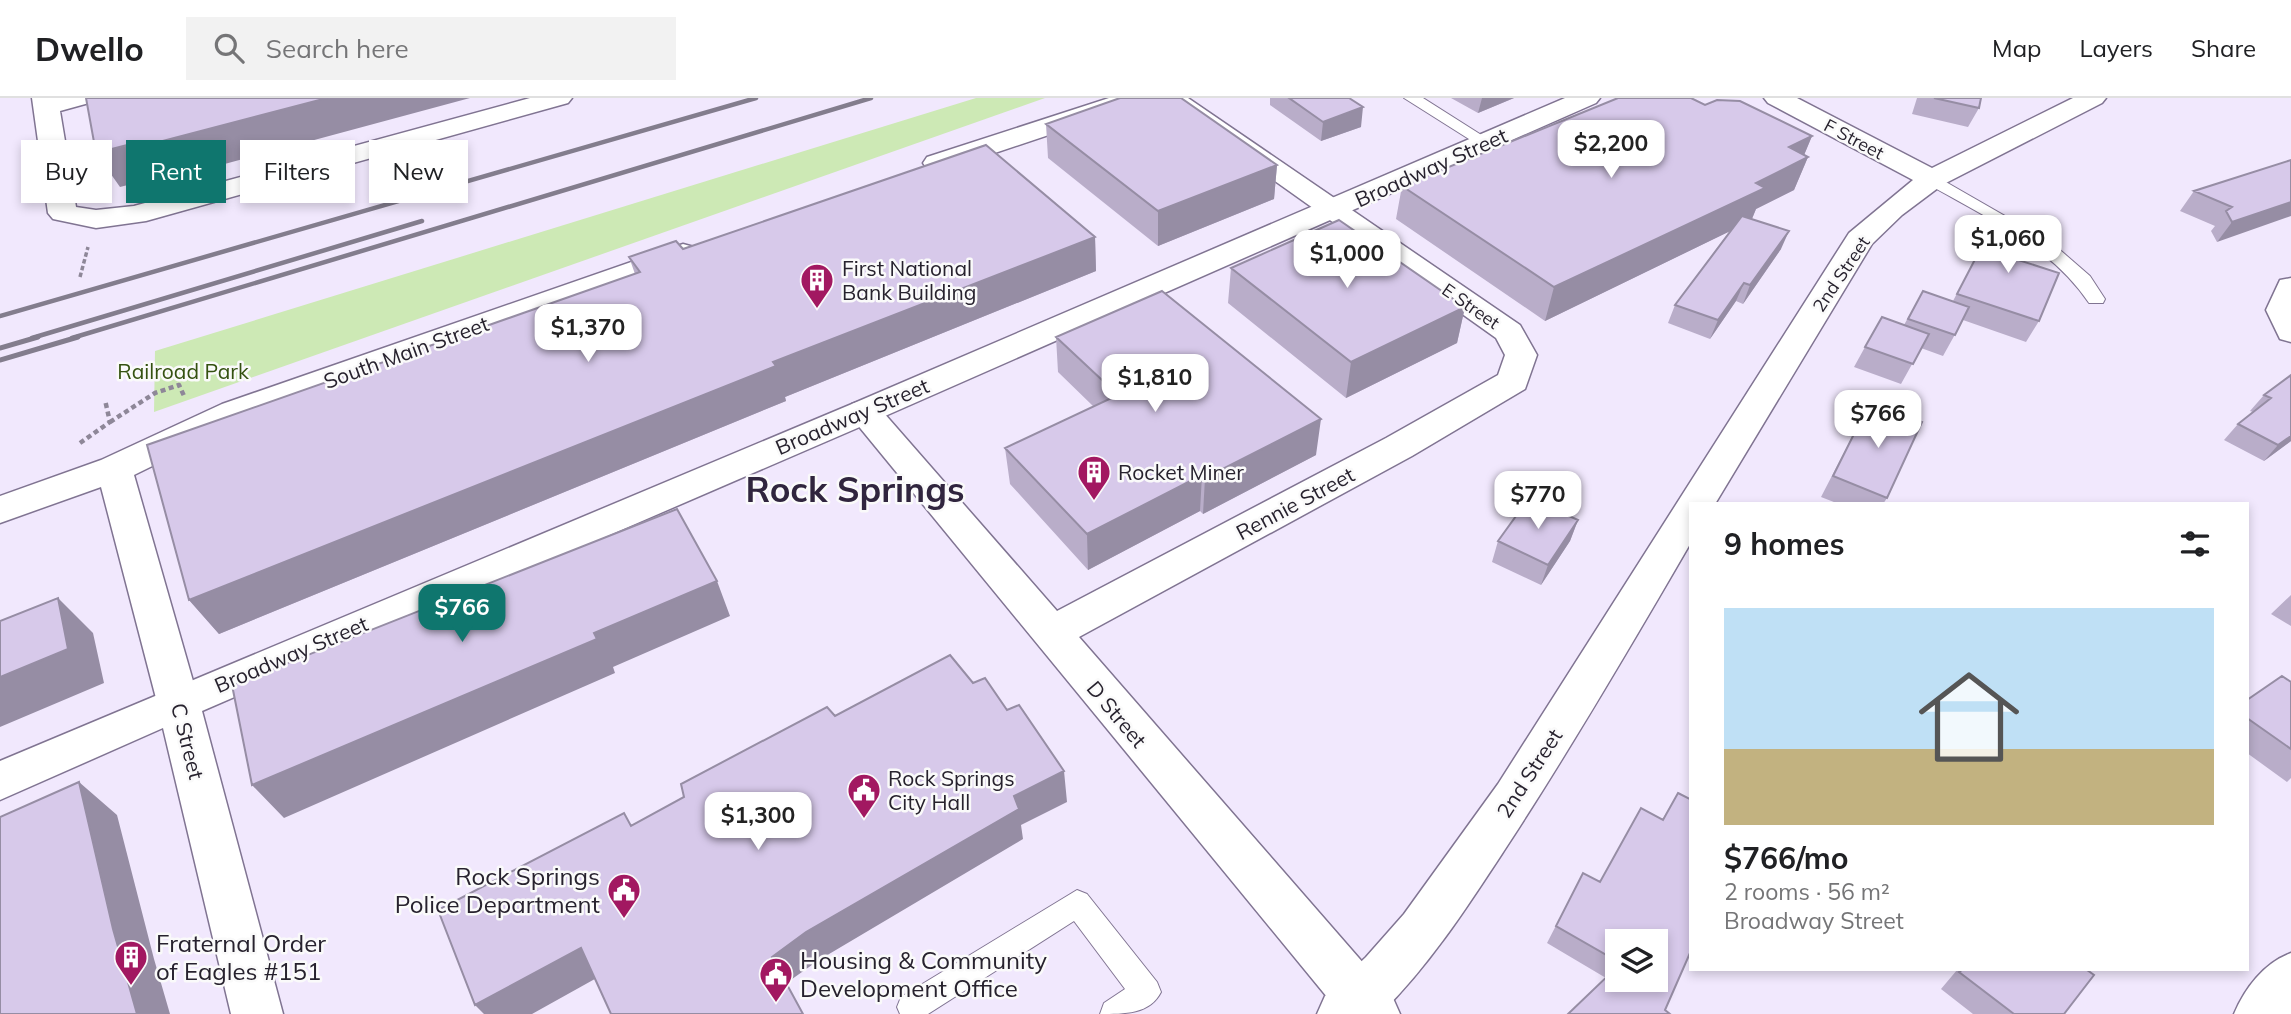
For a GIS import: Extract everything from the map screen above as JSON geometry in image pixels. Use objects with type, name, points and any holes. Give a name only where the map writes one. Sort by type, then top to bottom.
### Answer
[{"type":"street","points":[[80,98],[45,102],[63,212],[96,219],[136,215],[559,98]]},
{"type":"street","points":[[909,173],[1135,98]]},
{"type":"street","name":"E Street","points":[[1171,98],[1509,332],[1521,355]]},
{"type":"street","name":"Broadway Street","points":[[0,780],[864,412],[1587,98]]},
{"type":"street","name":"F Street","points":[[1777,98],[1932,179]]},
{"type":"street","name":"2nd Street","points":[[1697,502],[1860,239],[1892,208],[1932,179],[2093,98]]},
{"type":"street","name":"South Main Street","points":[[0,510],[114,469],[234,412],[710,244]]},
{"type":"street","points":[[2291,287],[2282,310],[2291,332]]},
{"type":"street","name":"Rennie Street","points":[[1050,634],[1399,447],[1513,381],[1521,355]]},
{"type":"street","name":"D Street","points":[[864,412],[1359,1009]]},
{"type":"street","name":"C Street","points":[[114,469],[178,702],[257,1014]]},
{"type":"street","name":"2nd Street","points":[[1359,1009],[1437,911],[1523,785],[1689,515]]},
{"type":"street","points":[[2260,1014],[2291,977]]},
{"type":"lane","points":[[1412,98],[1486,143]]},
{"type":"lane","points":[[1932,179],[2067,261],[2087,281],[2096,299]]},
{"type":"lane","points":[[912,1007],[1077,903],[1146,992],[1115,1014]]},
{"type":"green space","name":"Railroad Park","points":[[976,98],[1045,98],[154,412],[155,351]]},
{"type":"building","points":[[86,98],[327,98],[167,140],[126,140],[126,145],[112,149],[112,140],[94,140]]},
{"type":"building","points":[[1120,98],[1181,98],[1277,165],[1158,211],[1046,124]]},
{"type":"building","points":[[1289,98],[1349,98],[1363,107],[1323,122]]},
{"type":"building","points":[[1618,98],[1691,98],[1705,105],[1717,100],[1740,101],[1812,136],[1789,147],[1808,157],[1756,183],[1765,188],[1554,287],[1402,186]]},
{"type":"building","points":[[1934,98],[1981,98],[1979,108]]},
{"type":"building","points":[[986,145],[1095,237],[773,362],[776,366],[189,600],[147,445],[640,272],[629,257],[676,241],[683,249]]},
{"type":"building","points":[[2291,160],[2291,202],[2232,222],[2226,211],[2232,207],[2194,191]]},
{"type":"building","points":[[1742,216],[1789,231],[1750,285],[1744,283],[1718,320],[1675,305]]},
{"type":"building","points":[[1339,220],[1465,307],[1351,362],[1231,268]]},
{"type":"building","points":[[1995,221],[2031,234],[2015,259],[2059,273],[2039,321],[1957,294]]},
{"type":"building","points":[[1162,291],[1321,419],[1205,478],[1202,475],[1087,534],[1005,448],[1118,395],[1056,337]]},
{"type":"building","points":[[1923,291],[1969,307],[1955,335],[1908,319]]},
{"type":"building","points":[[1882,317],[1929,334],[1913,364],[1865,347]]},
{"type":"building","points":[[2291,375],[2291,436],[2278,445],[2238,424],[2271,398],[2264,395]]},
{"type":"building","points":[[1870,402],[1922,422],[1887,498],[1833,476]]},
{"type":"building","points":[[1529,498],[1578,520],[1548,565],[1498,541]]},
{"type":"building","points":[[677,509],[717,581],[594,633],[597,639],[252,785],[232,685]]},
{"type":"building","points":[[58,598],[68,649],[0,677],[0,621]]},
{"type":"building","points":[[950,655],[973,683],[985,678],[1007,710],[1019,705],[1064,771],[1014,796],[1019,809],[806,932],[772,957],[803,1014],[611,1014],[581,948],[475,1005],[438,910],[624,813],[631,826],[684,797],[681,784],[827,707],[835,716]]},
{"type":"building","points":[[2282,676],[2291,682],[2291,749],[2249,719],[2249,699]]},
{"type":"building","points":[[79,782],[113,929],[137,1014],[0,1014],[0,817]]},
{"type":"building","points":[[1678,793],[1689,798],[1689,955],[1665,1010],[1670,1014],[1568,1014],[1605,979],[1605,992],[1668,992],[1668,929],[1605,929],[1605,954],[1556,926],[1583,873],[1600,882],[1641,808],[1663,820]]},
{"type":"building","points":[[2088,971],[2094,975],[2064,1014],[2014,1014],[1959,972]]},
{"type":"railway","points":[[0,316],[756,98]]},
{"type":"railway","points":[[72,338],[871,98]]},
{"type":"railway","points":[[32,338],[422,221]]},
{"type":"railway","points":[[0,348],[38,337]]},
{"type":"railway","points":[[0,360],[78,337]]},
{"type":"place","name":"First National Bank Building","points":[[817,310]]},
{"type":"place","name":"Rocket Miner","points":[[1094,502]]},
{"type":"place","name":"Rock Springs City Hall","points":[[864,820]]},
{"type":"place","name":"Rock Springs Police Department","points":[[624,920]]},
{"type":"place","name":"Fraternal Order of Eagles #151","points":[[131,987]]},
{"type":"place","name":"Housing & Community Development Office","points":[[776,1004]]},
{"type":"district","name":"Rock Springs","points":[[855,489]]}]
